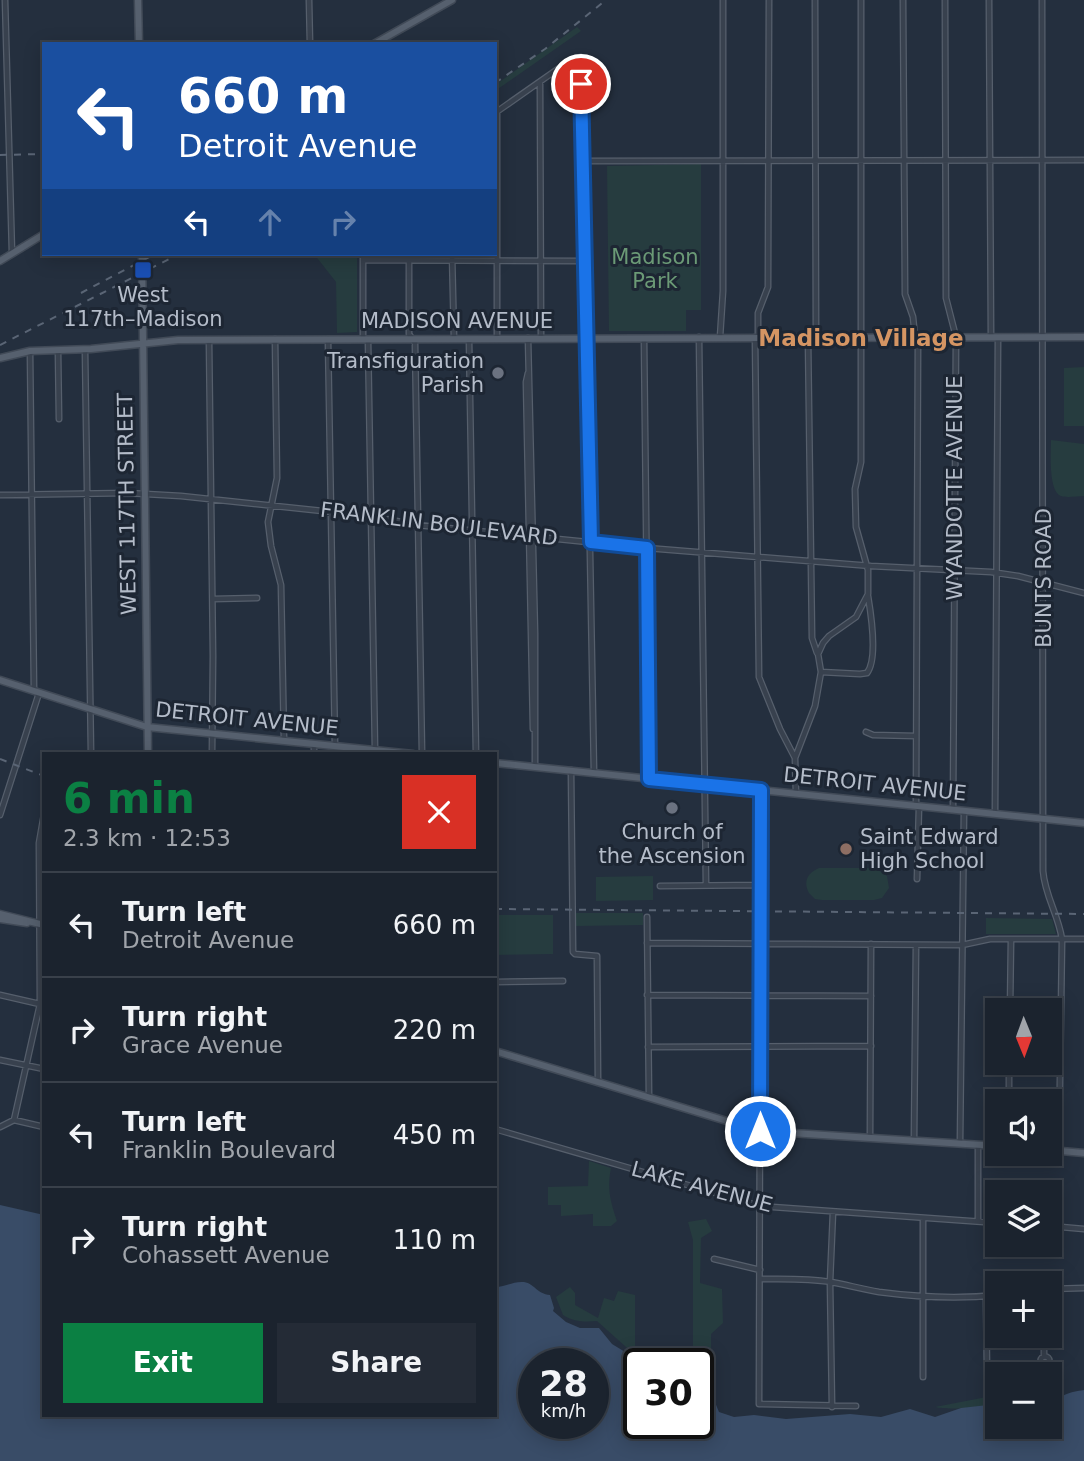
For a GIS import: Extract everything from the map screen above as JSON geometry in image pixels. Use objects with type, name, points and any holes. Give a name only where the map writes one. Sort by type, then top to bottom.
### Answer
[{"type":"main road","points":[[138,0],[139,42]]},
{"type":"main road","points":[[378,42],[452,0]]},
{"type":"main road","points":[[0,261],[42,235]]},
{"type":"main road","name":"WEST 117TH STREET","points":[[142,256],[148,752]]},
{"type":"main road","name":"MADISON AVENUE","points":[[0,358],[30,351],[85,350],[163,340],[1084,337]]},
{"type":"main road","name":"DETROIT AVENUE","points":[[0,680],[147,727],[374,752]]},
{"type":"main road","name":"DETROIT AVENUE","points":[[497,763],[1084,823]]},
{"type":"main road","points":[[0,916],[41,925]]},
{"type":"main road","points":[[497,1052],[760,1131],[985,1146]]},
{"type":"main road","points":[[1062,1151],[1084,1153]]},
{"type":"street","points":[[5,0],[12,254]]},
{"type":"street","points":[[309,0],[310,42]]},
{"type":"street","points":[[720,337],[723,291],[723,0]]},
{"type":"street","points":[[769,0],[768,287],[758,313],[756,337],[759,677],[795,758]]},
{"type":"street","points":[[796,794],[795,758],[815,706],[821,672],[813,641],[811,561],[816,0]]},
{"type":"street","points":[[821,672],[860,674],[867,673],[872,667],[867,566],[856,527],[855,489],[860,477],[861,462],[861,0]]},
{"type":"street","points":[[903,0],[905,294],[916,337],[917,879]]},
{"type":"street","name":"WYANDOTTE AVENUE","points":[[945,0],[946,298],[956,337],[953,810]]},
{"type":"street","points":[[989,0],[989,160],[998,573],[995,815]]},
{"type":"street","name":"BUNTS ROAD","points":[[1041,1],[1044,878],[1049,900],[1059,918],[1062,939],[1060,1089]]},
{"type":"street","points":[[497,111],[540,84],[572,59],[581,57],[594,773]]},
{"type":"street","points":[[540,84],[541,337]]},
{"type":"street","points":[[582,161],[1084,160]]},
{"type":"street","points":[[497,186],[497,337]]},
{"type":"street","points":[[363,256],[374,752]]},
{"type":"street","points":[[409,257],[410,334],[415,343],[422,752]]},
{"type":"street","points":[[363,260],[452,257],[583,261]]},
{"type":"street","points":[[452,257],[454,338]]},
{"type":"street","points":[[644,337],[649,779]]},
{"type":"street","points":[[699,337],[706,886]]},
{"type":"street","points":[[469,338],[476,752]]},
{"type":"street","points":[[528,338],[526,382],[535,766]]},
{"type":"street","points":[[209,340],[213,599],[212,752]]},
{"type":"street","points":[[275,340],[277,478],[268,522],[281,585],[284,741]]},
{"type":"street","points":[[328,340],[335,747]]},
{"type":"street","points":[[58,350],[59,419]]},
{"type":"street","points":[[85,350],[91,752]]},
{"type":"street","points":[[0,815],[36,692],[30,351]]},
{"type":"street","name":"FRANKLIN BOULEVARD","points":[[0,495],[88,493],[211,498],[370,516],[417,525],[472,528],[647,548],[867,566],[998,573],[1084,593]]},
{"type":"street","points":[[818,654],[829,636],[856,617],[868,594]]},
{"type":"street","points":[[213,599],[257,598]]},
{"type":"street","points":[[860,609],[871,610]]},
{"type":"street","points":[[813,641],[823,643]]},
{"type":"street","points":[[866,732],[873,735],[916,736]]},
{"type":"street","points":[[314,744],[314,752]]},
{"type":"street","points":[[571,770],[573,952],[597,956],[598,1082]]},
{"type":"street","points":[[761,790],[759,1404],[856,1406]]},
{"type":"street","points":[[960,1144],[964,811]]},
{"type":"street","points":[[14,1120],[42,1004],[39,844],[42,822]]},
{"type":"street","points":[[660,886],[761,885]]},
{"type":"street","points":[[647,917],[649,1098]]},
{"type":"street","points":[[648,943],[962,945],[990,939],[1084,939]]},
{"type":"street","points":[[1010,998],[1011,939]]},
{"type":"street","points":[[870,1139],[871,944]]},
{"type":"street","points":[[914,1142],[916,945]]},
{"type":"street","points":[[497,982],[563,981]]},
{"type":"street","points":[[0,995],[42,1004]]},
{"type":"street","points":[[648,995],[871,996]]},
{"type":"street","points":[[648,1047],[871,1046]]},
{"type":"street","points":[[0,1060],[42,1069]]},
{"type":"street","points":[[0,1127],[14,1120],[42,1126]]},
{"type":"street","name":"LAKE AVENUE","points":[[497,1130],[760,1206],[985,1222]]},
{"type":"street","points":[[978,1146],[978,1222]]},
{"type":"street","points":[[832,1406],[830,1282],[833,1212]]},
{"type":"street","points":[[923,1218],[923,1377]]},
{"type":"street","points":[[1062,1227],[1084,1229]]},
{"type":"street","points":[[714,1259],[760,1270]]},
{"type":"street","points":[[760,1279],[830,1282],[880,1292],[985,1296]]},
{"type":"street","points":[[1062,1289],[1084,1288]]},
{"type":"street","points":[[1044,1348],[1044,1356]]},
{"type":"green space","points":[[577,27],[581,31],[497,90],[497,84]]},
{"type":"green space","name":"Madison Park","points":[[701,164],[701,310],[686,310],[686,331],[609,331],[607,166]]},
{"type":"green space","points":[[316,256],[357,256],[357,332],[337,333],[336,282]]},
{"type":"green space","points":[[1084,367],[1084,426],[1064,426],[1064,368]]},
{"type":"green space","points":[[1051,440],[1084,444],[1084,496],[1063,497],[1057,493],[1051,471]]},
{"type":"green space","points":[[819,868],[875,868],[887,876],[889,888],[882,898],[874,900],[815,899],[809,893],[806,882],[809,875]]},
{"type":"green space","points":[[653,876],[653,900],[596,901],[596,877]]},
{"type":"green space","points":[[576,913],[643,913],[643,925],[576,926]]},
{"type":"green space","points":[[497,915],[553,915],[553,954],[497,955]]},
{"type":"green space","points":[[986,918],[1052,919],[1056,934],[986,934]]},
{"type":"green space","points":[[589,1161],[611,1168],[610,1194],[617,1221],[611,1226],[593,1226],[593,1214],[561,1216],[561,1205],[548,1205],[548,1187],[588,1186]]},
{"type":"green space","points":[[706,1219],[712,1231],[701,1238],[700,1283],[722,1289],[723,1323],[711,1334],[711,1348],[693,1348],[693,1240],[688,1222]]},
{"type":"green space","points":[[570,1287],[575,1293],[575,1305],[598,1318],[604,1298],[614,1301],[618,1291],[635,1295],[635,1348],[627,1348],[597,1321],[580,1321],[563,1315],[556,1297]]},
{"type":"green space","points":[[985,1397],[985,1406],[935,1407]]},
{"type":"water","points":[[0,1205],[42,1215],[42,1417],[497,1417],[497,1287],[520,1282],[528,1283],[550,1295],[553,1311],[566,1322],[580,1328],[599,1328],[612,1344],[623,1351],[623,1439],[714,1439],[714,1400],[719,1412],[734,1417],[754,1415],[786,1419],[850,1414],[881,1417],[910,1409],[935,1417],[961,1408],[985,1405],[985,1439],[1062,1439],[1062,1397],[1084,1390],[1084,1461],[0,1461]]},
{"type":"railway","points":[[497,82],[545,49],[606,0]]},
{"type":"railway","points":[[0,155],[42,154]]},
{"type":"railway","points":[[81,293],[151,256]]},
{"type":"railway","points":[[0,345],[175,256]]},
{"type":"railway","points":[[0,759],[42,775]]},
{"type":"railway","points":[[497,909],[1084,914]]},
{"type":"place","name":"West 117th–Madison","points":[[143,270]]},
{"type":"place","name":"Transfiguration Parish","points":[[498,373]]},
{"type":"place","name":"Church of the Ascension","points":[[672,808]]},
{"type":"place","name":"Saint Edward High School","points":[[846,849]]},
{"type":"district","name":"Madison Village","points":[[861,338]]},
{"type":"route","points":[[581,84],[591,542],[647,548],[649,779],[761,790],[760,1131]]}]
